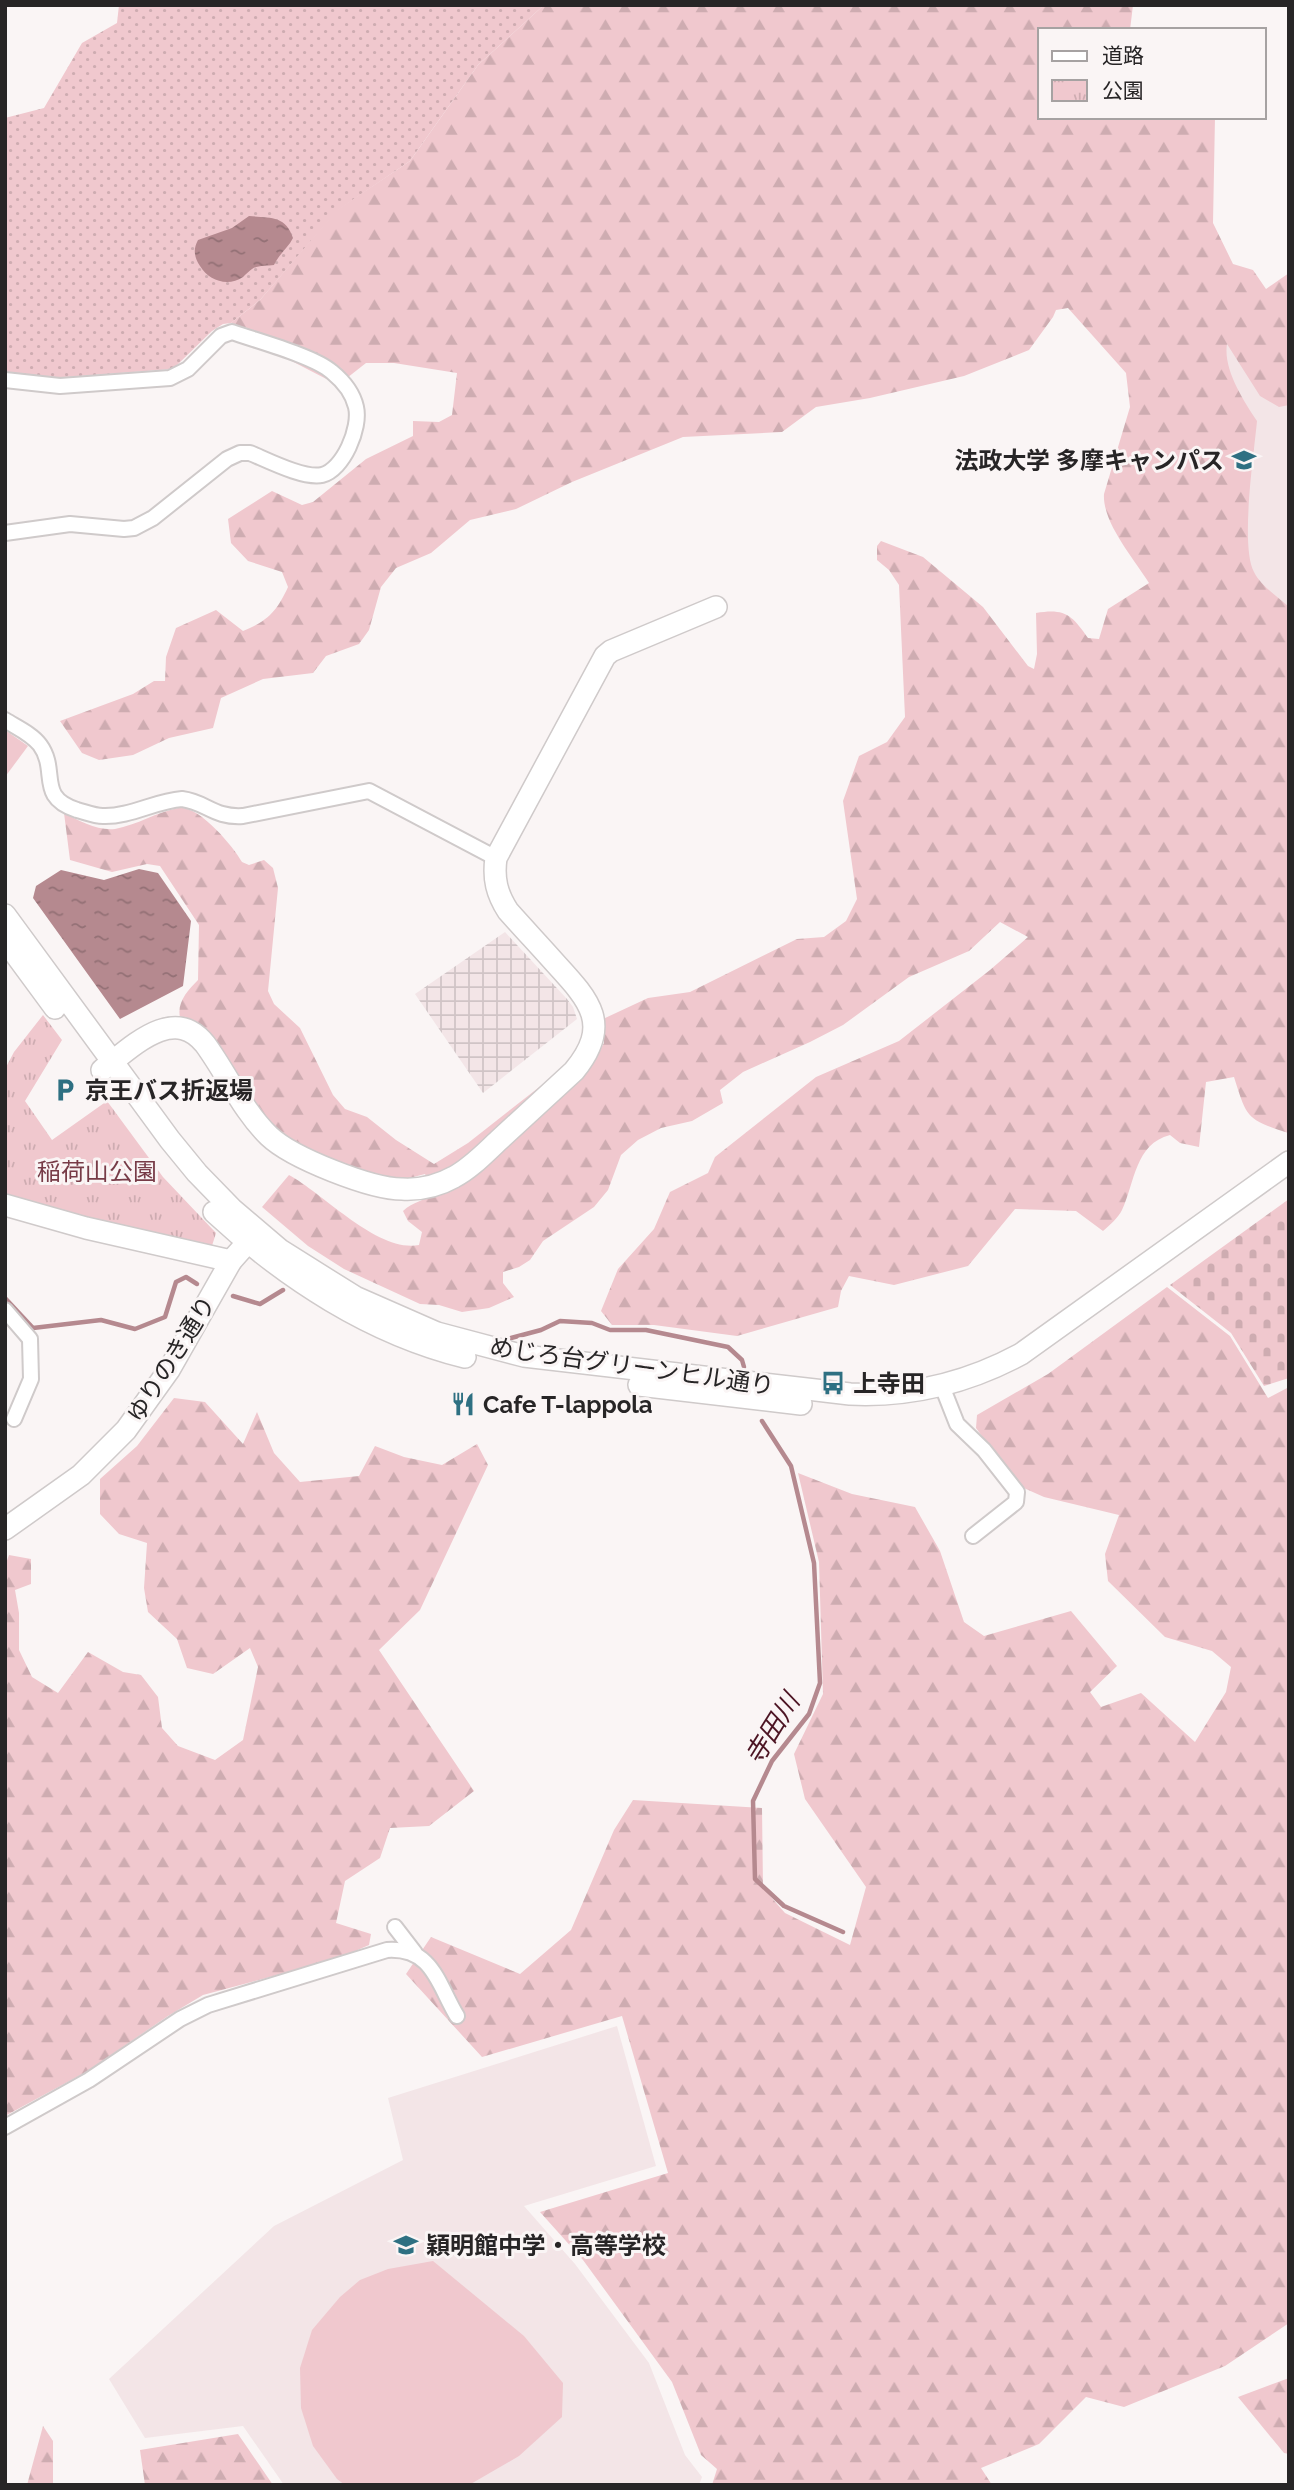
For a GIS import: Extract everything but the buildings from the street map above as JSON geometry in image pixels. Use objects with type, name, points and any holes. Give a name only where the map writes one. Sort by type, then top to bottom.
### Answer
[{"type":"street","points":[[5,380],[60,386],[170,378],[188,369],[221,336],[232,332],[323,365],[343,383],[357,409],[354,431],[343,460],[335,468],[320,475],[307,474],[250,453],[240,453],[227,459],[144,525],[124,529],[70,524],[5,533]]},
{"type":"street","points":[[107,1066],[156,1031],[168,1027],[184,1028],[205,1044],[267,1135],[296,1155],[390,1188],[438,1185],[467,1170],[574,1071],[588,1053],[593,1039],[592,1014],[583,995],[499,898],[494,871],[496,858],[605,656],[611,651],[716,607]]},
{"type":"street","points":[[5,720],[40,746],[46,758],[50,787],[55,799],[66,806],[94,815],[116,815],[182,799],[222,816],[243,816],[369,792],[496,858]]},
{"type":"street","name":"めじろ台グリーンヒル通り","points":[[5,915],[170,1164],[211,1209],[253,1237],[308,1287],[344,1309],[433,1348],[491,1364],[549,1375],[845,1408],[891,1409],[944,1393],[989,1386],[1030,1365],[1289,1180]]},
{"type":"street","name":"めじろ台グリーンヒル通り","points":[[5,940],[107,1066]]},
{"type":"street","name":"めじろ台グリーンヒル通り","points":[[944,1393],[1021,1354],[1289,1162]]},
{"type":"street","points":[[5,1205],[86,1228],[231,1261]]},
{"type":"street","name":"ゆりのき通り","points":[[5,1529],[81,1475],[126,1430],[169,1370],[231,1261],[253,1237]]},
{"type":"street","points":[[5,1310],[30,1339],[31,1379],[15,1419]]},
{"type":"street","points":[[944,1393],[957,1424],[984,1450],[1017,1492],[1016,1502],[973,1536]]},
{"type":"street","points":[[395,1927],[441,1982],[457,2016]]},
{"type":"street","points":[[5,2127],[89,2080],[180,2019],[208,2005],[387,1950],[401,1949],[415,1953]]},
{"type":"shaded area","name":"法政大学 多摩キャンパス","points":[[1289,286],[1289,682],[1212,580],[1187,341]]},
{"type":"shaded area","points":[[505,932],[567,999],[577,1019],[483,1093],[415,994]]},
{"type":"shaded area","name":"穎明館中学・高等学校","points":[[617,2026],[656,2166],[524,2206],[575,2264],[649,2363],[685,2455],[702,2477],[699,2485],[284,2485],[243,2426],[145,2438],[109,2379],[274,2226],[403,2160],[388,2098]]},
{"type":"green space","points":[[119,5],[544,5],[478,65],[410,161],[338,210],[260,300],[231,323],[223,324],[212,331],[173,369],[54,378],[5,372],[5,118],[44,108],[82,43],[117,23]]},
{"type":"green space","points":[[544,5],[1133,5],[1130,28],[1038,28],[1038,119],[1215,119],[1213,223],[1233,264],[1253,270],[1266,289],[1289,273],[1289,405],[1279,407],[1260,396],[1227,344],[1231,374],[1257,421],[1249,499],[1250,559],[1261,582],[1289,607],[1288,1133],[1264,1124],[1250,1115],[1234,1077],[1206,1082],[1199,1147],[1180,1143],[1170,1135],[1150,1147],[1138,1165],[1122,1210],[1103,1231],[1076,1211],[1015,1209],[968,1266],[894,1285],[849,1276],[841,1291],[838,1307],[737,1336],[654,1325],[612,1325],[601,1311],[618,1269],[654,1229],[670,1192],[708,1173],[715,1157],[816,1077],[899,1041],[1028,937],[1000,922],[969,951],[909,977],[843,1025],[743,1072],[720,1090],[723,1103],[692,1121],[661,1128],[638,1140],[621,1155],[608,1190],[594,1207],[543,1241],[530,1260],[503,1272],[503,1283],[514,1297],[489,1308],[462,1312],[439,1305],[420,1304],[344,1269],[308,1246],[262,1207],[289,1175],[369,1231],[403,1245],[419,1245],[422,1232],[408,1221],[403,1211],[433,1192],[425,1174],[402,1180],[376,1177],[288,1145],[181,1021],[181,1003],[198,980],[199,925],[160,866],[147,864],[112,872],[70,860],[64,813],[95,827],[115,829],[170,810],[186,809],[205,819],[242,862],[249,865],[264,860],[273,868],[278,888],[268,991],[274,1004],[300,1028],[333,1095],[345,1109],[367,1117],[396,1140],[434,1164],[468,1143],[547,1081],[559,1094],[594,1061],[604,1043],[603,1019],[648,998],[690,992],[797,939],[824,937],[846,921],[857,899],[843,801],[859,756],[887,742],[905,717],[899,585],[889,570],[877,560],[877,546],[881,541],[923,557],[983,607],[1028,666],[1034,669],[1037,654],[1036,613],[1054,612],[1067,615],[1088,638],[1099,639],[1108,609],[1149,583],[1113,528],[1105,505],[1104,494],[1130,407],[1126,373],[1068,308],[1056,310],[1029,350],[964,376],[870,398],[816,407],[782,432],[683,437],[572,482],[516,509],[470,520],[431,553],[396,568],[381,587],[369,630],[359,644],[326,656],[313,673],[263,679],[221,698],[213,728],[169,738],[133,755],[99,760],[82,753],[60,721],[133,694],[154,681],[165,681],[166,657],[176,628],[216,610],[243,631],[265,619],[280,603],[288,587],[282,572],[248,561],[231,543],[228,519],[272,491],[302,505],[313,502],[366,459],[413,436],[413,421],[439,422],[452,415],[457,373],[394,363],[366,363],[338,385],[278,354],[231,323],[260,300],[337,210],[410,161],[478,65]]},
{"type":"green space","points":[[5,730],[28,746],[5,777]]},
{"type":"green space","name":"稲荷山公園","points":[[43,1015],[62,1040],[25,1101],[52,1140],[107,1101],[163,1177],[216,1233],[211,1249],[5,1197],[5,1069],[14,1052]]},
{"type":"green space","points":[[1289,1199],[1289,1378],[1264,1386],[1231,1333],[1170,1285]]},
{"type":"green space","points":[[1167,1287],[1230,1336],[1268,1398],[1289,1387],[1289,2323],[1225,2366],[1124,2407],[1086,2397],[1039,2444],[981,2468],[992,2485],[712,2485],[717,2469],[701,2455],[672,2382],[583,2260],[540,2212],[668,2173],[622,2016],[482,2057],[406,1974],[431,1937],[520,1974],[571,1930],[614,1830],[633,1800],[762,1808],[763,1888],[785,1913],[850,1945],[866,1887],[805,1799],[794,1754],[823,1694],[819,1562],[798,1473],[852,1494],[915,1507],[940,1551],[964,1622],[984,1636],[1071,1611],[1117,1666],[1090,1692],[1101,1707],[1141,1693],[1195,1742],[1226,1692],[1231,1667],[1212,1651],[1165,1637],[1108,1581],[1105,1554],[1119,1515],[1044,1497],[1017,1485],[976,1428],[977,1415],[1048,1374]]},
{"type":"green space","points":[[174,1398],[205,1402],[243,1444],[257,1412],[274,1453],[300,1482],[359,1476],[375,1446],[404,1457],[442,1465],[477,1444],[488,1465],[420,1610],[379,1650],[474,1791],[429,1826],[390,1828],[380,1858],[345,1881],[336,1923],[371,1934],[369,1945],[337,1959],[203,1995],[86,2072],[5,2116],[5,1566],[9,1555],[31,1559],[31,1584],[15,1590],[19,1613],[19,1650],[32,1677],[58,1693],[88,1652],[123,1672],[141,1675],[158,1697],[162,1728],[178,1746],[215,1760],[243,1740],[258,1667],[250,1648],[213,1674],[187,1668],[177,1639],[148,1612],[144,1588],[147,1543],[119,1534],[100,1514],[100,1479],[137,1446]]},
{"type":"green space","points":[[433,2261],[524,2336],[563,2383],[562,2417],[519,2456],[469,2485],[345,2485],[337,2479],[313,2446],[301,2408],[300,2368],[312,2330],[340,2297],[360,2280],[388,2269]]},
{"type":"green space","points":[[1289,2378],[1289,2454],[1284,2453],[1238,2397]]},
{"type":"green space","points":[[43,2426],[53,2441],[53,2485],[27,2485]]},
{"type":"green space","points":[[238,2434],[273,2485],[145,2485],[140,2450]]},
{"type":"water","points":[[249,216],[281,221],[293,238],[274,265],[254,268],[231,282],[214,279],[196,259],[198,240],[232,228]]},
{"type":"water","points":[[139,869],[158,873],[191,921],[183,986],[120,1019],[33,898],[36,886],[61,870],[104,880]]},
{"type":"waterway","name":"寺田川","points":[[5,1298],[33,1328],[101,1320],[135,1329],[165,1317],[176,1282],[186,1277],[197,1284]]},
{"type":"waterway","name":"寺田川","points":[[233,1296],[260,1304],[283,1290]]},
{"type":"waterway","name":"寺田川","points":[[511,1338],[541,1330],[560,1321],[592,1323],[610,1330],[646,1330],[728,1347],[742,1360],[744,1367]]},
{"type":"waterway","name":"寺田川","points":[[762,1421],[791,1466],[814,1563],[820,1683],[809,1714],[772,1761],[753,1801],[755,1879],[784,1906],[843,1932]]},
{"type":"place","name":"法政大学 多摩キャンパス","points":[[1244,460]]},
{"type":"place","name":"京王バス折返場","points":[[65,1090]]},
{"type":"place","name":"上寺田","points":[[833,1383]]},
{"type":"place","name":"Cafe T-lappola","points":[[463,1404]]},
{"type":"place","name":"穎明館中学・高等学校","points":[[406,2245]]}]
